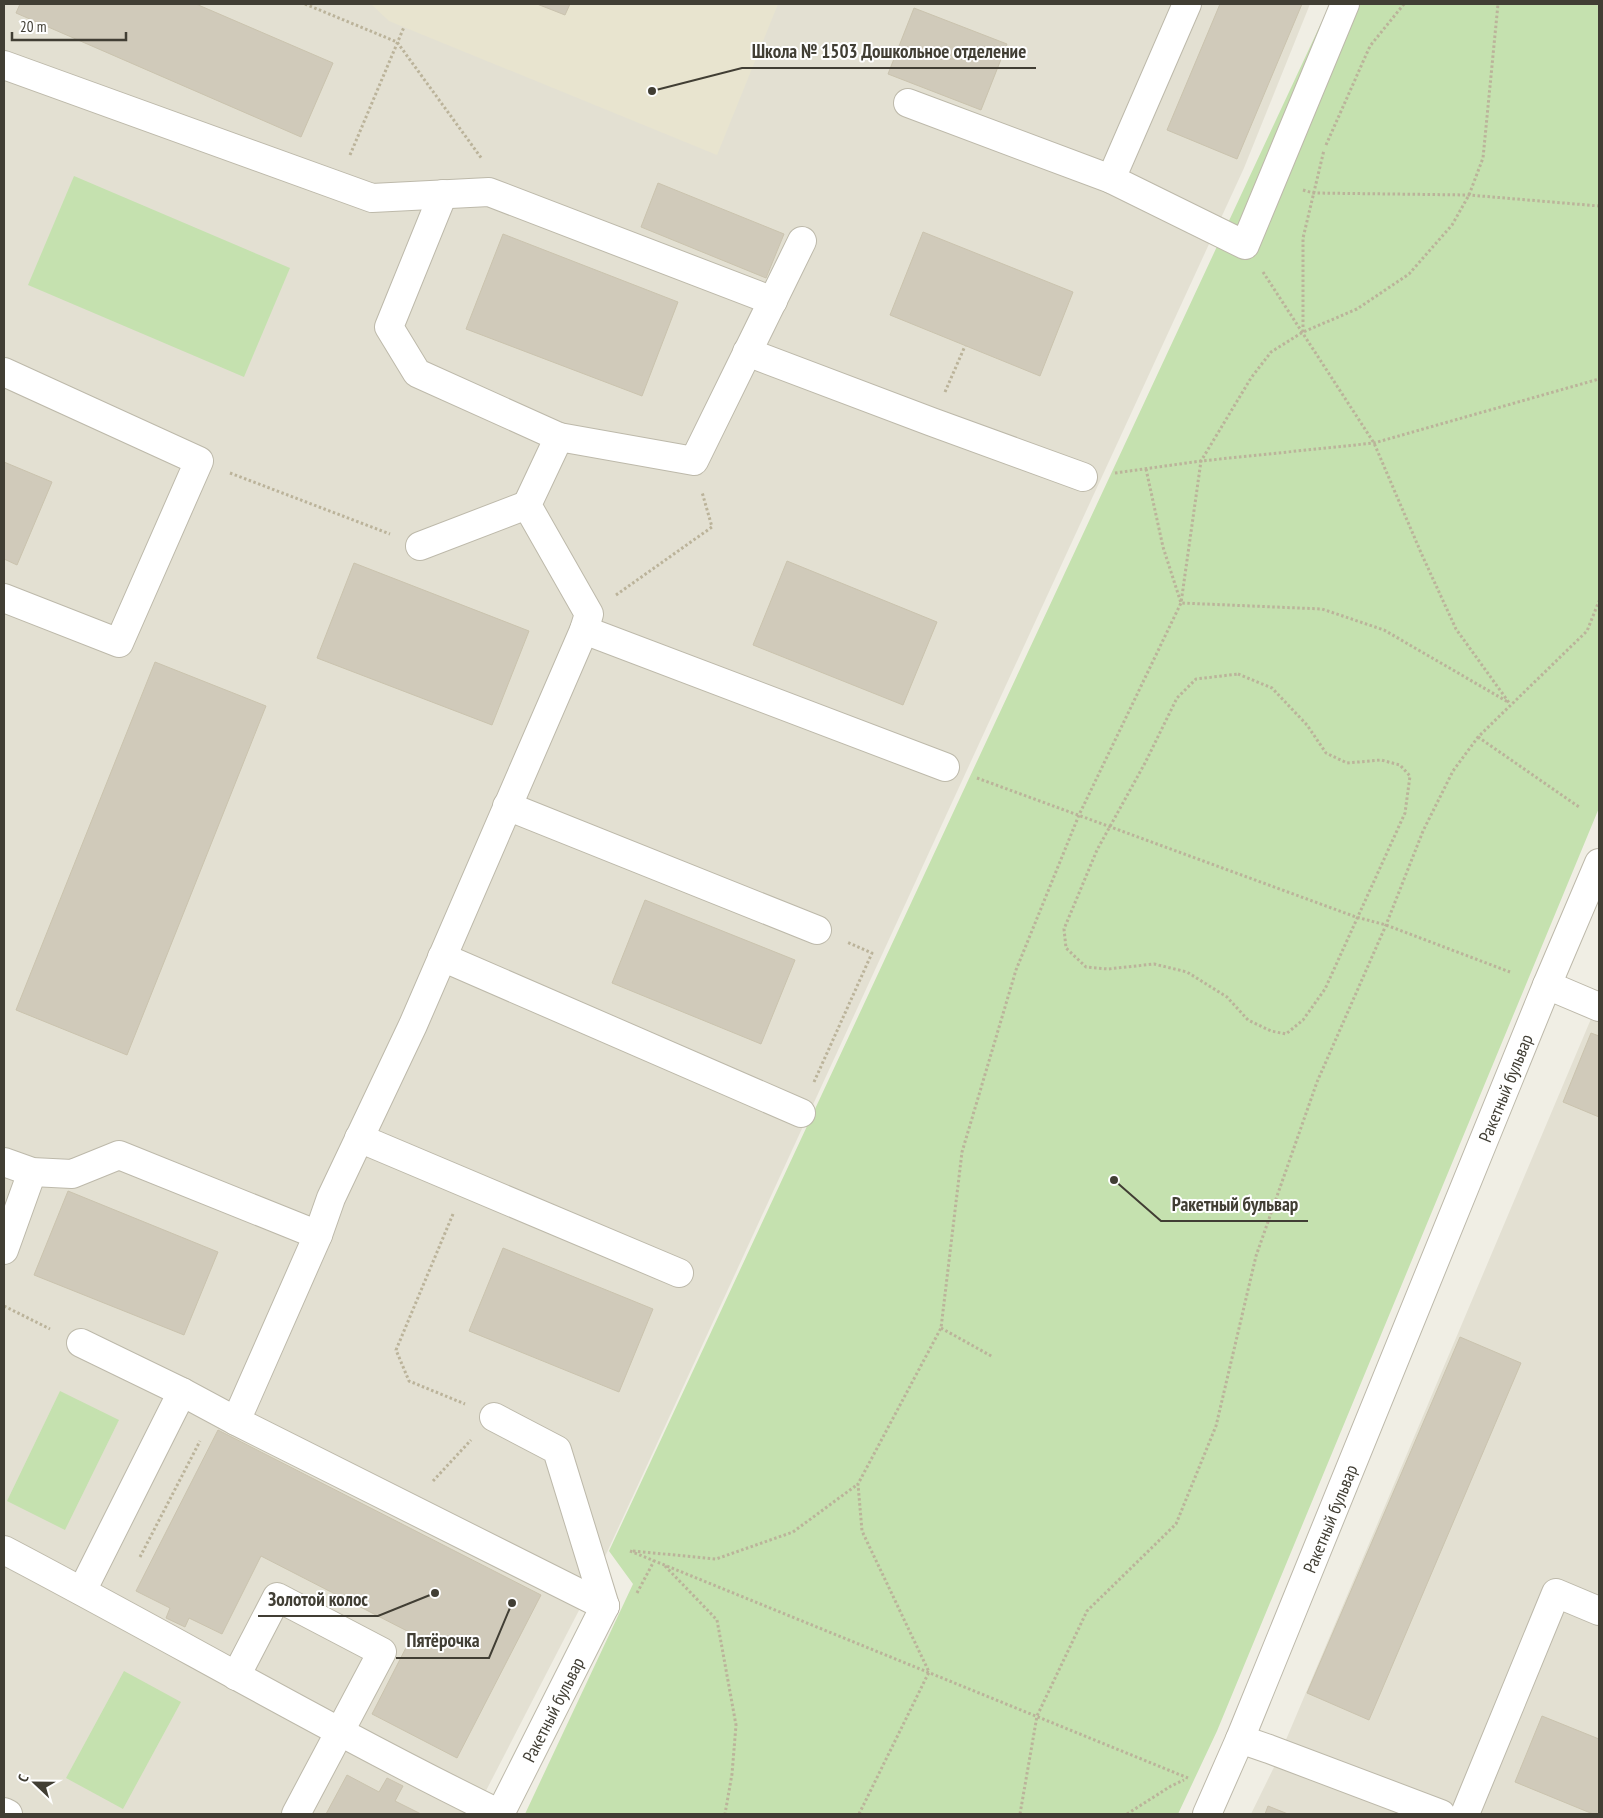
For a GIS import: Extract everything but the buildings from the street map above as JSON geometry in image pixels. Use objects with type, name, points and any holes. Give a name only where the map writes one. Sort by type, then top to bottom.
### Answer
[{"type":"street","points":[[1111,179],[1187,4]]},
{"type":"street","points":[[908,102],[1111,179],[1245,245],[1345,4]]},
{"type":"street","points":[[4,65],[372,198],[488,192],[773,301]]},
{"type":"street","points":[[443,194],[389,327],[417,373],[558,437],[694,461],[802,241]]},
{"type":"street","points":[[747,352],[1083,477]]},
{"type":"street","points":[[4,372],[199,461],[119,643],[4,598]]},
{"type":"street","points":[[420,546],[527,505],[558,437]]},
{"type":"street","points":[[527,505],[587,622],[945,767]]},
{"type":"street","points":[[226,1415],[318,1235],[331,1198],[414,1025],[587,622]]},
{"type":"street","points":[[508,806],[817,930]]},
{"type":"street","name":"Ракетный бульвар","points":[[1207,1814],[1240,1739],[1547,985],[1599,863]]},
{"type":"street","points":[[442,957],[801,1112]]},
{"type":"street","points":[[1547,985],[1599,1007]]},
{"type":"street","points":[[359,1138],[679,1273]]},
{"type":"street","points":[[4,1162],[32,1172],[72,1174],[119,1155],[318,1235]]},
{"type":"street","points":[[4,1250],[32,1172]]},
{"type":"street","points":[[81,1343],[182,1392],[605,1606]]},
{"type":"street","points":[[82,1591],[182,1392]]},
{"type":"street","points":[[494,1416],[557,1450],[605,1606]]},
{"type":"street","points":[[4,1550],[340,1733],[500,1814]]},
{"type":"street","points":[[1465,1814],[1556,1593],[1599,1611]]},
{"type":"street","points":[[236,1676],[277,1597],[382,1652],[296,1814]]},
{"type":"street","name":"Ракетный бульвар","points":[[500,1814],[605,1606]]},
{"type":"street","points":[[1240,1739],[1441,1814]]},
{"type":"street","points":[[4,1812],[8,1814]]},
{"type":"path","points":[[305,4],[397,42],[514,202]]},
{"type":"path","points":[[1302,332],[1303,238],[1323,151],[1370,46],[1404,4]]},
{"type":"path","points":[[1177,1774],[630,1551],[716,1559],[793,1532],[858,1484],[941,1328],[962,1152],[1016,970],[1079,815],[1181,603],[1201,461],[1256,372],[1271,352],[1302,332],[1357,309],[1409,274],[1452,226],[1469,196],[1483,158],[1498,4]]},
{"type":"path","points":[[337,186],[404,27]]},
{"type":"path","points":[[1272,181],[1313,193],[1469,196],[1599,206]]},
{"type":"path","points":[[1245,245],[1374,443],[1456,629],[1510,704]]},
{"type":"path","points":[[932,422],[965,346]]},
{"type":"path","points":[[1083,477],[1201,461],[1374,443],[1599,380]]},
{"type":"path","points":[[199,461],[420,546]]},
{"type":"path","points":[[587,622],[712,528],[694,461]]},
{"type":"path","points":[[1146,469],[1163,547],[1181,603]]},
{"type":"path","points":[[1020,1814],[1037,1716],[1087,1611],[1176,1524],[1216,1426],[1256,1256],[1313,1091],[1386,925],[1424,831],[1452,771],[1478,737],[1587,631],[1599,601]]},
{"type":"path","points":[[1181,603],[1322,609],[1384,630],[1510,704]]},
{"type":"path","points":[[1238,674],[1272,688],[1307,725],[1326,753],[1347,762],[1381,760],[1400,765],[1410,776],[1404,813],[1356,917],[1325,989],[1303,1020],[1286,1034],[1271,1031],[1248,1020],[1227,997],[1188,972],[1154,964],[1108,968],[1086,967],[1066,948],[1064,929],[1097,850],[1146,763],[1177,698],[1196,680],[1238,674]]},
{"type":"path","points":[[1478,737],[1579,807]]},
{"type":"path","points":[[945,767],[1356,917],[1386,925],[1510,972]]},
{"type":"path","points":[[801,1112],[872,953],[817,930]]},
{"type":"path","points":[[408,1507],[494,1416],[409,1380],[396,1350],[466,1183]]},
{"type":"path","points":[[4,1306],[81,1343]]},
{"type":"path","points":[[941,1328],[993,1357]]},
{"type":"path","points":[[137,1563],[226,1415]]},
{"type":"path","points":[[858,1484],[862,1531],[929,1672]]},
{"type":"path","points":[[633,1600],[654,1561]]},
{"type":"path","points":[[663,1565],[717,1620],[736,1725],[732,1774],[725,1814]]},
{"type":"path","points":[[859,1814],[929,1672]]},
{"type":"path","points":[[1127,1814],[1171,1786],[1188,1778]]},
{"type":"shaded area","points":[[4,4],[1310,4],[1244,168],[591,1587],[474,1814],[4,1814]]},
{"type":"shaded area","points":[[371,4],[778,4],[717,155],[389,21]]},
{"type":"shaded area","points":[[1599,1000],[1599,1814],[1251,1814],[1277,1761]]},
{"type":"green space","points":[[1330,4],[1599,4],[1599,808],[1217,1731],[1178,1814],[525,1814],[633,1584],[609,1551]]},
{"type":"green space","points":[[74,176],[290,268],[244,377],[28,285]]},
{"type":"green space","points":[[60,1391],[119,1420],[65,1530],[7,1501]]},
{"type":"green space","points":[[124,1671],[181,1702],[123,1809],[66,1778]]},
{"type":"place","name":"Школа № 1503 Дошкольное отделение","points":[[652,91]]},
{"type":"place","name":"Ракетный бульвар","points":[[1114,1180]]},
{"type":"place","name":"Золотой колос","points":[[435,1593]]},
{"type":"place","name":"Пятёрочка","points":[[512,1603]]}]
